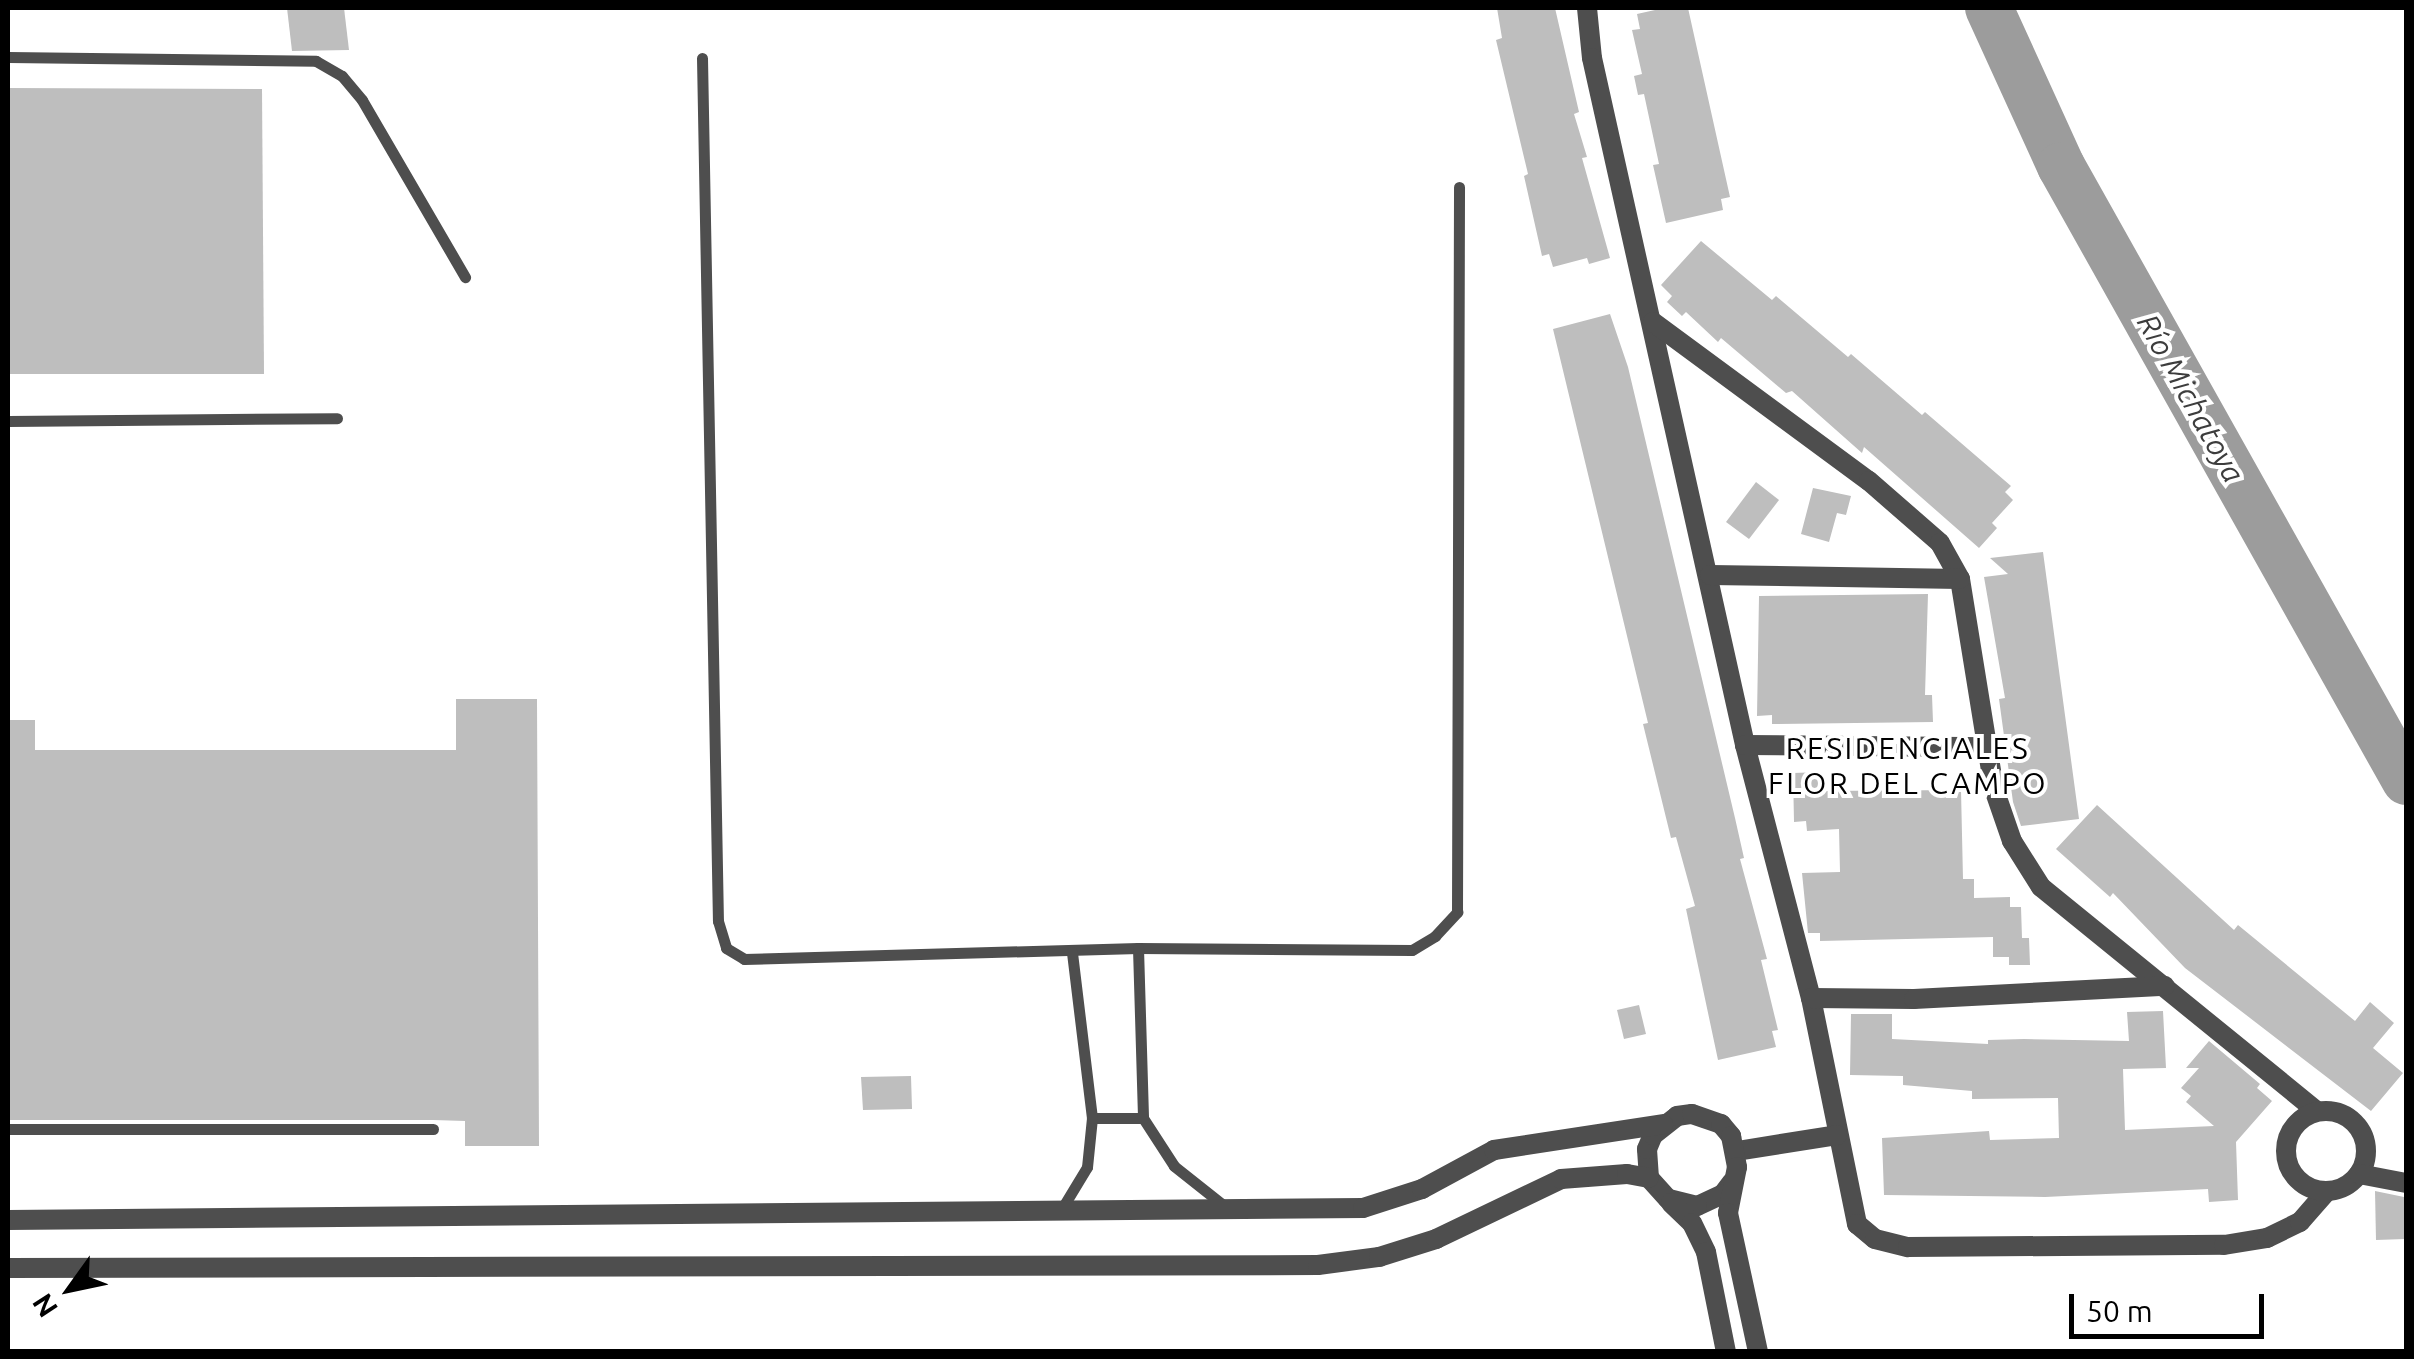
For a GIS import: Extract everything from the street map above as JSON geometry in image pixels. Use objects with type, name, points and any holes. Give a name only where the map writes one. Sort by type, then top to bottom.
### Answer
[{"type":"street","points":[[1587,8],[1592,58],[1654,322],[1745,745],[1812,998],[1857,1224],[1875,1239],[1908,1247],[2224,1245],[2267,1238],[2300,1222],[2326,1191]]},
{"type":"street","points":[[1654,322],[1869,481],[1940,543],[1960,579],[1994,789],[2012,841],[2041,887],[2316,1111]]},
{"type":"street","points":[[1710,575],[1960,579]]},
{"type":"street","points":[[1745,745],[1990,746]]},
{"type":"street","points":[[1812,998],[1914,999],[2165,986]]},
{"type":"street","points":[[2316,1111],[2340,1112],[2359,1127],[2366,1150],[2360,1174],[2339,1189],[2326,1191],[2302,1183],[2293,1174],[2286,1149],[2295,1125],[2316,1111]]},
{"type":"street","points":[[8,1220],[1363,1208],[1422,1189],[1494,1150],[1663,1124],[1692,1114],[1721,1124],[1737,1151],[1728,1212],[1758,1352]]},
{"type":"street","points":[[1649,1178],[1647,1148],[1663,1124]]},
{"type":"street","points":[[1737,1151],[1837,1135]]},
{"type":"street","points":[[8,1268],[1318,1265],[1379,1257],[1436,1239],[1561,1180],[1628,1174],[1649,1178],[1692,1223],[1706,1252],[1726,1352]]},
{"type":"street","points":[[2360,1174],[2406,1183]]},
{"type":"street","points":[[1668,1199],[1696,1206],[1724,1194],[1732,1182]]},
{"type":"lane","points":[[8,57],[316,61],[342,76],[362,100],[464,276]]},
{"type":"lane","points":[[702,58],[718,921],[726,948],[744,958],[1138,948],[1412,950],[1436,936],[1458,912],[1459,187]]},
{"type":"lane","points":[[8,422],[336,418]]},
{"type":"lane","points":[[1138,948],[1143,1118],[1174,1166],[1231,1210]]},
{"type":"lane","points":[[1061,1210],[1087,1167],[1092,1118],[1072,952]]},
{"type":"lane","points":[[1092,1118],[1143,1118]]},
{"type":"lane","points":[[8,1129],[432,1129]]},
{"type":"building","points":[[287,8],[344,8],[349,50],[292,51]]},
{"type":"building","points":[[1497,8],[1555,8],[1579,112],[1574,114],[1587,157],[1582,158],[1610,258],[1589,264],[1587,258],[1553,267],[1549,254],[1542,256],[1524,176],[1528,174],[1496,40],[1502,38]]},
{"type":"building","points":[[1688,8],[1730,197],[1721,199],[1723,210],[1666,223],[1653,165],[1659,164],[1644,94],[1638,95],[1634,76],[1642,74],[1632,30],[1640,29],[1637,14]]},
{"type":"building","points":[[8,88],[262,89],[264,374],[8,374]]},
{"type":"building","points":[[1701,241],[1772,300],[1776,296],[1848,357],[1851,354],[1922,415],[1925,412],[2011,486],[2005,492],[2013,500],[1992,523],[1997,528],[1979,548],[1864,447],[1862,453],[1792,391],[1786,393],[1721,338],[1718,342],[1686,312],[1682,316],[1667,302],[1672,296],[1661,285]]},
{"type":"building","points":[[1610,314],[1628,367],[1735,818],[1744,858],[1740,859],[1767,959],[1761,960],[1778,1030],[1772,1031],[1776,1047],[1718,1060],[1686,909],[1695,906],[1676,837],[1671,838],[1643,724],[1648,723],[1553,329]]},
{"type":"building","points":[[1756,482],[1779,500],[1749,539],[1726,522]]},
{"type":"building","points":[[1813,488],[1851,496],[1846,515],[1837,513],[1829,542],[1801,534]]},
{"type":"building","points":[[2043,552],[2079,819],[2021,826],[2013,802],[1999,699],[2005,698],[1984,577],[2008,574],[1990,558]]},
{"type":"building","points":[[1928,594],[1925,695],[1932,695],[1933,722],[1772,724],[1772,715],[1757,716],[1759,596]]},
{"type":"building","points":[[456,699],[537,699],[539,1146],[465,1146],[465,1121],[8,1120],[8,720],[35,720],[35,750],[456,750]]},
{"type":"building","points":[[1822,772],[1822,791],[1961,790],[1963,879],[1974,879],[1974,898],[2010,897],[2010,907],[2021,907],[2022,938],[2029,938],[2030,965],[2009,965],[2009,957],[1993,957],[1993,937],[1820,941],[1820,933],[1808,933],[1802,873],[1840,872],[1839,829],[1807,831],[1806,821],[1794,822],[1793,773]]},
{"type":"building","points":[[2097,805],[2234,930],[2238,925],[2355,1021],[2370,1002],[2394,1023],[2373,1048],[2403,1073],[2371,1111],[2185,968],[2113,893],[2110,897],[2056,849]]},
{"type":"building","points":[[1639,1005],[1646,1034],[1624,1039],[1617,1010]]},
{"type":"building","points":[[2163,1011],[2166,1068],[2123,1069],[2125,1130],[2214,1126],[2186,1102],[2191,1096],[2181,1088],[2199,1068],[2186,1068],[2209,1041],[2260,1084],[2257,1088],[2272,1101],[2236,1142],[2238,1200],[2209,1202],[2208,1189],[2045,1197],[1884,1195],[1882,1138],[1989,1131],[1990,1140],[2059,1138],[2058,1098],[1972,1099],[1972,1091],[1903,1085],[1903,1076],[1850,1075],[1851,1014],[1892,1014],[1892,1039],[1988,1044],[1988,1040],[2024,1039],[2129,1041],[2127,1012]]},
{"type":"building","points":[[911,1076],[912,1109],[863,1110],[861,1077]]},
{"type":"building","points":[[2375,1191],[2404,1197],[2405,1239],[2376,1240]]},
{"type":"waterway","name":"Río Michatoya","points":[[1989,8],[2061,166],[2406,781]]},
{"type":"district","name":"RESIDENCIALES FLOR DEL CAMPO","points":[[1908,765]]}]
